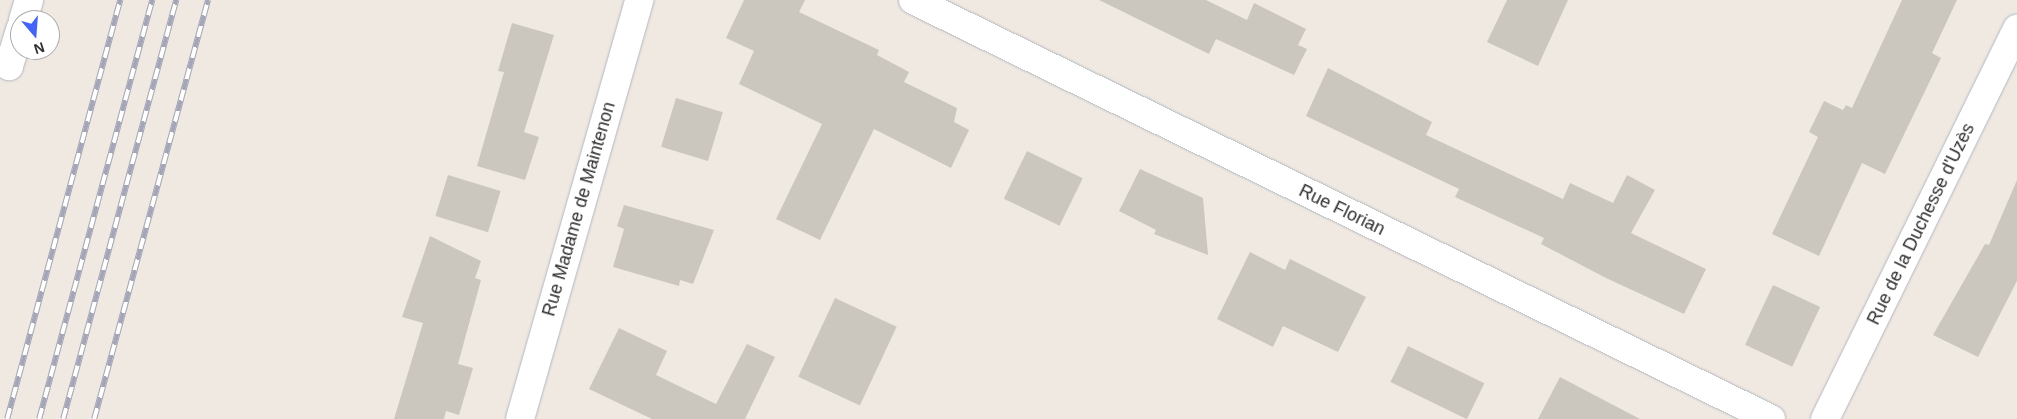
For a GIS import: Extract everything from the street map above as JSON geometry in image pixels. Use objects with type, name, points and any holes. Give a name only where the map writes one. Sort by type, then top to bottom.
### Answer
[{"type":"street","name":"Rue Madame de Maintenon","points":[[520,419],[639,0]]},
{"type":"street","name":"Rue Florian","points":[[912,0],[1771,419]]},
{"type":"street","name":"Rue de la Duchesse d'Uzès","points":[[1825,419],[2017,29]]},
{"type":"street","points":[[0,60],[9,66],[11,60]]},
{"type":"building","points":[[744,0],[805,0],[799,12],[879,50],[877,55],[909,72],[904,82],[957,108],[954,122],[969,130],[951,168],[874,129],[820,240],[776,219],[822,124],[739,84],[754,51],[726,38]]},
{"type":"building","points":[[1099,0],[1206,0],[1247,20],[1254,3],[1306,29],[1298,45],[1307,49],[1294,75],[1216,39],[1209,54]]},
{"type":"building","points":[[1507,0],[1568,0],[1538,66],[1487,42]]},
{"type":"building","points":[[1902,0],[1957,0],[1932,53],[1941,58],[1885,174],[1862,163],[1819,256],[1772,234],[1818,137],[1809,132],[1824,101],[1843,110],[1846,105],[1852,108]]},
{"type":"building","points":[[512,23],[554,35],[524,132],[539,137],[525,180],[477,166],[504,72],[498,71]]},
{"type":"building","points":[[1328,68],[1432,122],[1426,135],[1563,199],[1570,183],[1613,203],[1627,175],[1655,190],[1631,233],[1706,269],[1684,314],[1606,278],[1541,244],[1544,238],[1455,197],[1459,189],[1306,116]]},
{"type":"building","points":[[676,98],[723,112],[708,161],[661,147]]},
{"type":"building","points":[[1027,151],[1083,178],[1059,226],[1004,199]]},
{"type":"building","points":[[1140,169],[1203,198],[1208,255],[1154,234],[1156,230],[1119,211]]},
{"type":"building","points":[[448,175],[501,191],[488,232],[435,216]]},
{"type":"building","points":[[2017,180],[2017,281],[1978,357],[1933,335],[1985,244],[1989,245]]},
{"type":"building","points":[[624,205],[714,230],[693,284],[680,280],[679,286],[613,267],[624,229],[617,226]]},
{"type":"building","points":[[430,236],[481,261],[475,278],[481,280],[458,364],[473,368],[459,415],[446,411],[444,419],[394,419],[423,323],[402,317]]},
{"type":"building","points":[[1250,252],[1285,270],[1290,259],[1366,297],[1338,352],[1283,326],[1273,347],[1217,319]]},
{"type":"building","points":[[1773,285],[1820,307],[1792,367],[1745,345]]},
{"type":"building","points":[[835,298],[897,327],[860,406],[798,377]]},
{"type":"building","points":[[619,328],[667,351],[656,375],[716,404],[747,344],[775,357],[745,419],[652,419],[589,389]]},
{"type":"building","points":[[1408,346],[1484,383],[1466,419],[1390,382]]},
{"type":"building","points":[[1560,377],[1640,419],[1538,419]]},
{"type":"railway","points":[[7,419],[120,0]]},
{"type":"railway","points":[[39,419],[152,0]]},
{"type":"railway","points":[[63,419],[176,0]]},
{"type":"railway","points":[[94,419],[208,0]]}]
